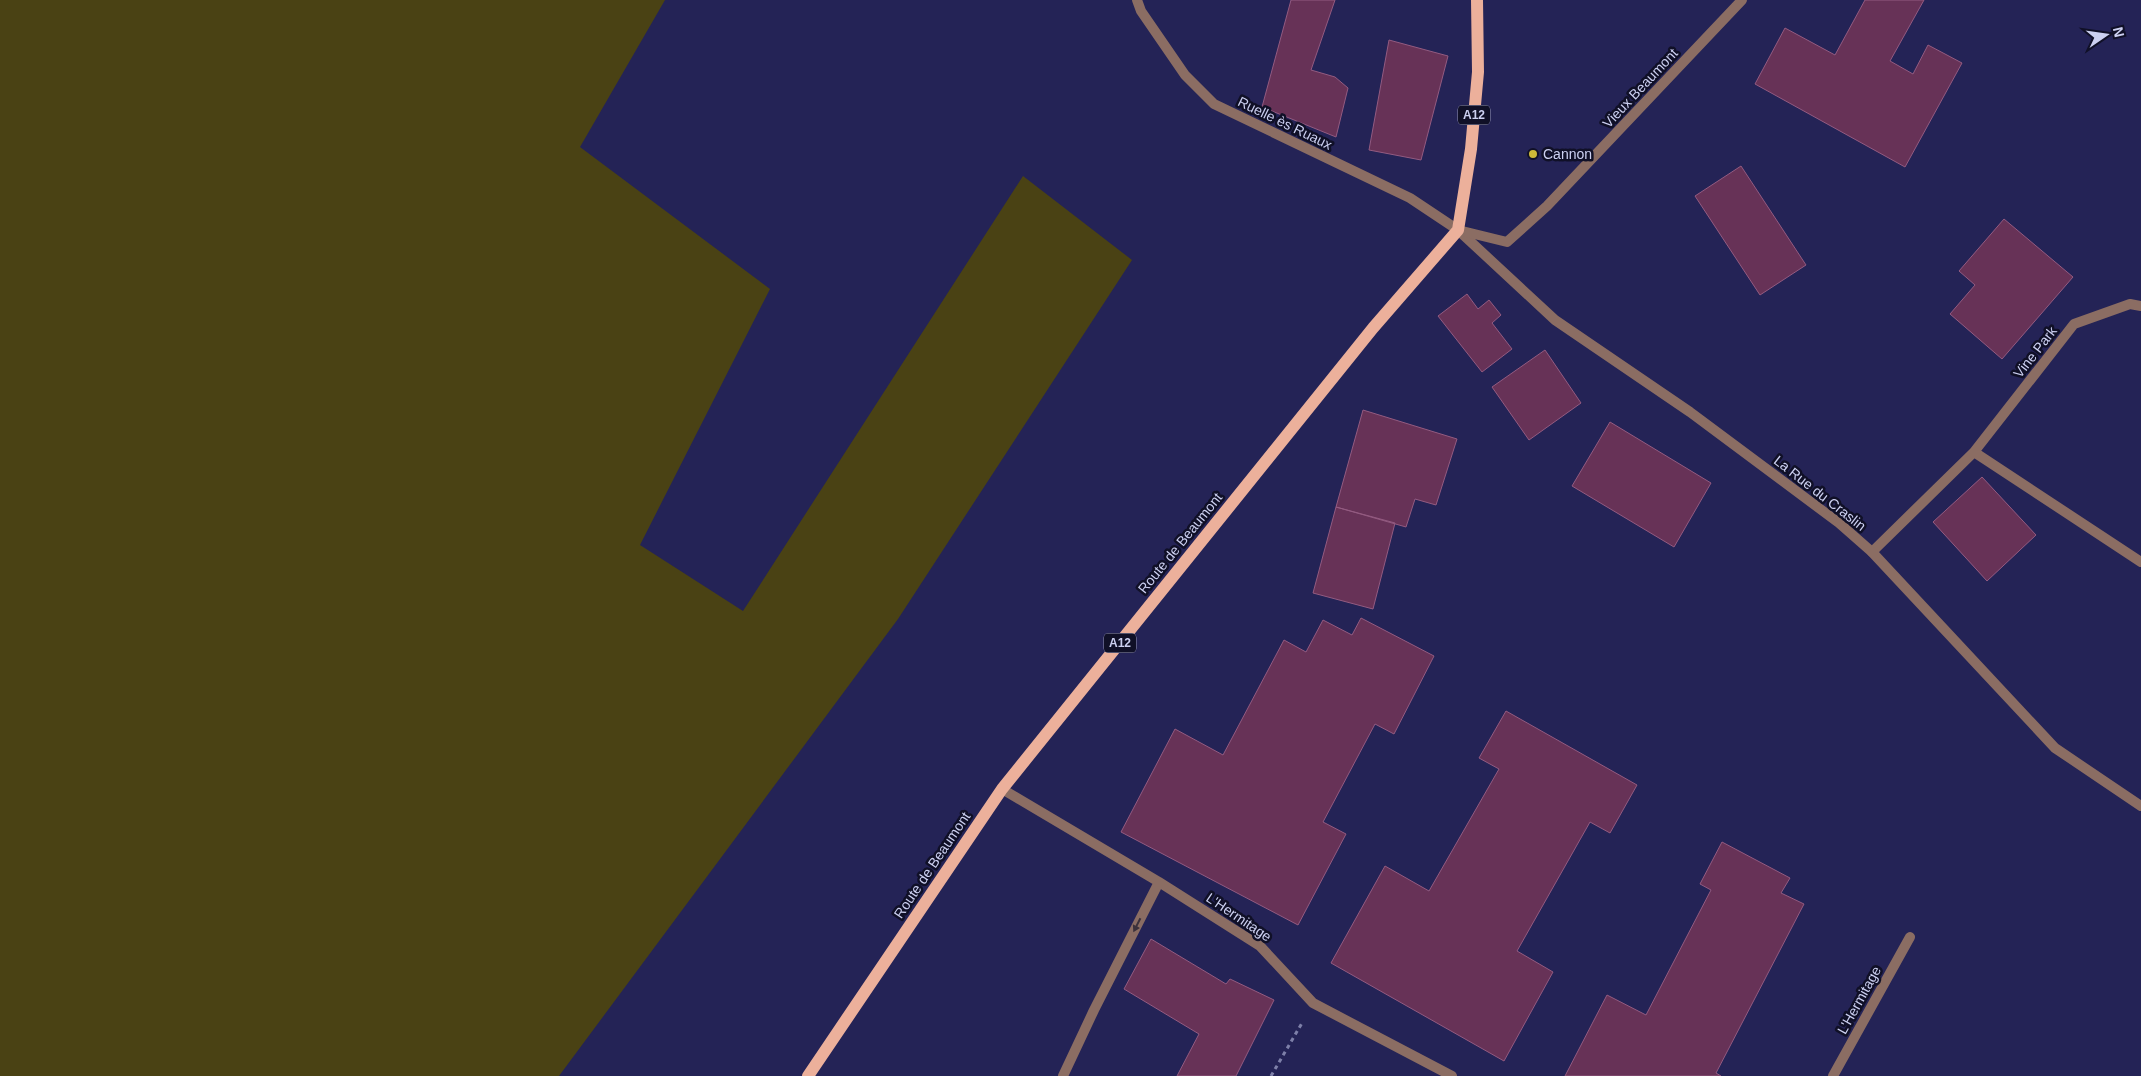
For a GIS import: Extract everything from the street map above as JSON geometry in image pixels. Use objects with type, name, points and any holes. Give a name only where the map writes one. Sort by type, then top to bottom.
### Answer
[{"type":"main road","name":"A12","points":[[1458,230],[1472,149],[1478,72],[1477,0]]},
{"type":"main road","name":"Route de Beaumont","points":[[808,1076],[1002,789],[1374,328],[1458,230]]},
{"type":"street","name":"Ruelle ès Ruaux","points":[[1136,0],[1141,11],[1184,75],[1214,104],[1410,198],[1458,230]]},
{"type":"street","name":"Vieux Beaumont","points":[[1458,230],[1507,242],[1547,206],[1742,0]]},
{"type":"street","name":"La Rue du Craslin","points":[[1458,230],[1555,320],[1698,418],[1839,523],[1872,552],[2055,748],[2141,806]]},
{"type":"street","name":"Vine Park","points":[[1872,552],[1974,452],[2074,324],[2130,304],[2141,306]]},
{"type":"street","points":[[1974,452],[2141,562]]},
{"type":"street","name":"L'Hermitage","points":[[1002,789],[1160,882],[1260,946],[1313,1004],[1452,1076]]},
{"type":"street","points":[[1063,1076],[1094,1010],[1160,882]]},
{"type":"street","name":"L'Hermitage","points":[[1833,1076],[1910,937]]},
{"type":"path","points":[[1271,1076],[1313,1004]]},
{"type":"shaded area","points":[[0,0],[665,0],[580,147],[770,289],[640,545],[743,611],[1023,176],[1132,260],[898,619],[559,1076],[0,1076]]},
{"type":"building","points":[[1291,0],[1335,0],[1311,70],[1335,77],[1348,88],[1336,137],[1262,107]]},
{"type":"building","points":[[1865,0],[1924,0],[1890,61],[1913,74],[1928,45],[1962,63],[1905,167],[1755,84],[1785,28],[1835,55]]},
{"type":"building","points":[[1389,40],[1448,56],[1421,160],[1369,150]]},
{"type":"building","points":[[1741,166],[1806,265],[1760,295],[1695,196]]},
{"type":"building","points":[[2004,219],[2073,277],[2002,359],[1950,314],[1975,285],[1959,271]]},
{"type":"building","points":[[1467,294],[1478,309],[1489,300],[1501,315],[1492,323],[1512,349],[1482,372],[1438,316]]},
{"type":"building","points":[[1545,350],[1581,403],[1529,440],[1492,387]]},
{"type":"building","points":[[1363,410],[1457,439],[1436,505],[1415,499],[1406,527],[1336,507]]},
{"type":"building","points":[[1610,422],[1711,483],[1674,547],[1572,486]]},
{"type":"building","points":[[1982,477],[2036,535],[1987,581],[1933,522]]},
{"type":"building","points":[[1336,507],[1395,523],[1373,609],[1313,593]]},
{"type":"building","points":[[1361,618],[1434,656],[1394,734],[1375,724],[1323,822],[1346,834],[1298,925],[1121,832],[1175,729],[1223,755],[1284,640],[1306,652],[1323,620],[1352,635]]},
{"type":"building","points":[[1506,711],[1637,785],[1610,833],[1590,822],[1517,951],[1553,972],[1504,1061],[1331,963],[1385,866],[1429,891],[1499,769],[1479,758]]},
{"type":"building","points":[[1722,842],[1790,878],[1781,893],[1804,904],[1716,1073],[1721,1076],[1565,1076],[1607,995],[1646,1015],[1711,890],[1700,884]]},
{"type":"building","points":[[1151,939],[1226,984],[1230,979],[1274,1000],[1236,1076],[1177,1076],[1199,1034],[1124,989]]},
{"type":"place","name":"Cannon","points":[[1533,154]]}]
